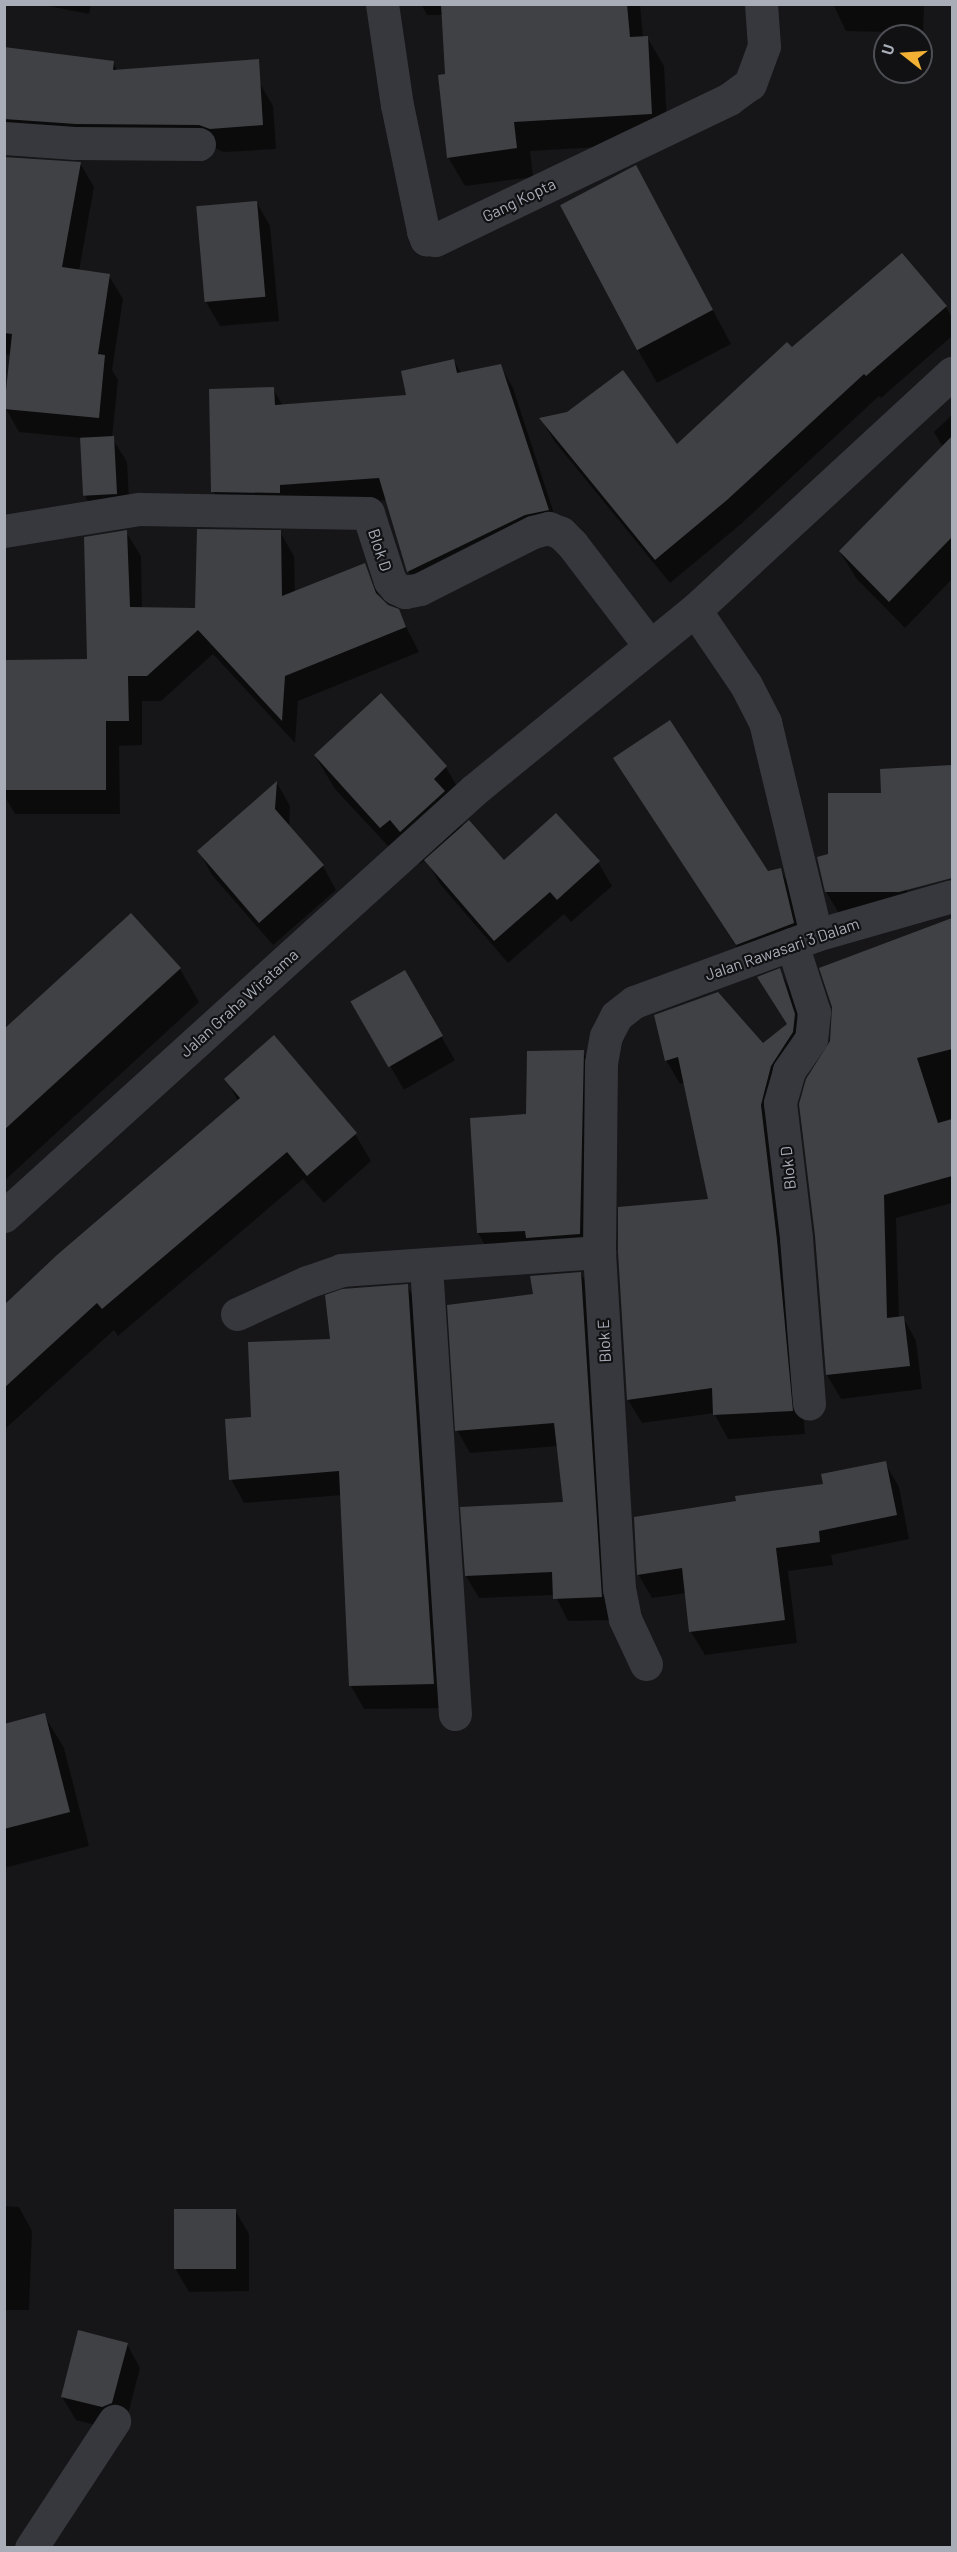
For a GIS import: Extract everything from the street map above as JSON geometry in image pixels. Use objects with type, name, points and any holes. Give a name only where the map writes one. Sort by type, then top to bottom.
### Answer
[{"type":"street","name":"Gang Kopta","points":[[382,4],[397,105],[423,231],[426,239],[435,240],[729,99],[750,84],[764,46],[761,4]]},
{"type":"street","points":[[4,138],[75,143],[199,144]]},
{"type":"street","name":"Jalan Graha Wiratama","points":[[4,1216],[474,790],[695,609],[952,373]]},
{"type":"street","name":"Blok D","points":[[4,531],[139,510],[368,513],[390,581],[396,588],[405,592],[420,589],[533,532],[548,528],[561,533],[572,544],[650,646]]},
{"type":"street","name":"Blok D","points":[[695,609],[746,685],[765,722],[804,940],[814,1012],[811,1039],[789,1071],[780,1103],[809,1402]]},
{"type":"street","name":"Jalan Rawasari 3 Dalam","points":[[616,1016],[634,1002],[804,940],[952,896]]},
{"type":"street","name":"Blok E","points":[[616,1016],[606,1036],[601,1063],[599,1252],[619,1589],[625,1619],[646,1664]]},
{"type":"street","points":[[237,1314],[307,1282],[341,1270],[426,1266],[599,1252]]},
{"type":"street","points":[[426,1266],[455,1714]]},
{"type":"street","points":[[31,2547],[114,2421]]},
{"type":"building","points":[[441,4],[627,4],[630,37],[648,36],[652,114],[514,122],[517,148],[447,158],[438,75],[445,74]]},
{"type":"building","points":[[4,47],[114,61],[113,70],[259,59],[263,125],[210,129],[199,125],[76,124],[4,119]]},
{"type":"building","points":[[4,157],[81,162],[62,267],[110,274],[98,354],[105,355],[99,418],[4,409],[12,334],[4,333]]},
{"type":"building","points":[[636,165],[713,310],[637,350],[560,205]]},
{"type":"building","points":[[257,201],[265,297],[205,302],[196,206]]},
{"type":"building","points":[[902,253],[947,306],[866,376],[864,374],[727,500],[655,560],[539,418],[567,412],[623,370],[677,444],[787,342],[792,347]]},
{"type":"building","points":[[454,359],[457,373],[501,364],[549,510],[525,515],[407,572],[379,478],[280,485],[280,493],[211,492],[209,389],[274,387],[275,405],[406,395],[401,371]]},
{"type":"building","points":[[114,436],[117,494],[83,496],[80,438]]},
{"type":"building","points":[[952,436],[952,537],[889,602],[839,551]]},
{"type":"building","points":[[197,529],[281,530],[282,596],[365,563],[376,593],[388,605],[399,609],[406,627],[285,676],[282,721],[198,630],[147,676],[128,676],[129,721],[106,721],[106,790],[4,790],[4,660],[87,659],[84,537],[127,530],[130,607],[195,608]]},
{"type":"building","points":[[381,693],[447,766],[434,779],[445,791],[400,832],[390,820],[380,828],[314,755]]},
{"type":"building","points":[[670,720],[768,871],[781,868],[794,923],[736,945],[613,758]]},
{"type":"building","points":[[952,765],[952,878],[899,892],[825,892],[817,857],[828,854],[828,793],[881,793],[880,769]]},
{"type":"building","points":[[277,781],[275,809],[324,865],[259,923],[197,851]]},
{"type":"building","points":[[556,813],[600,861],[557,900],[550,892],[494,941],[424,860],[469,820],[504,860]]},
{"type":"building","points":[[131,913],[181,968],[4,1130],[4,1029]]},
{"type":"building","points":[[952,918],[952,1049],[917,1058],[938,1123],[952,1119],[952,1176],[884,1195],[887,1318],[904,1316],[910,1366],[826,1375],[815,1236],[799,1104],[806,1079],[830,1041],[832,1007],[819,968]]},
{"type":"building","points":[[780,968],[795,1014],[793,1032],[771,1066],[761,1105],[777,1240],[793,1411],[713,1415],[712,1388],[627,1400],[618,1252],[618,1207],[708,1199],[678,1057],[665,1061],[654,1015],[718,992],[763,1043],[787,1024],[757,977]]},
{"type":"building","points":[[405,970],[443,1036],[388,1067],[350,1002]]},
{"type":"building","points":[[274,1035],[357,1133],[307,1176],[287,1152],[102,1309],[97,1303],[4,1388],[4,1305],[57,1255],[240,1098],[224,1079]]},
{"type":"building","points":[[584,1050],[580,1234],[526,1238],[525,1231],[477,1233],[470,1118],[526,1114],[527,1051]]},
{"type":"building","points":[[581,1272],[602,1597],[553,1599],[552,1572],[465,1576],[460,1507],[563,1502],[554,1423],[455,1431],[447,1305],[533,1294],[530,1276]]},
{"type":"building","points":[[408,1284],[434,1684],[349,1686],[339,1471],[229,1480],[225,1419],[251,1417],[248,1342],[330,1339],[325,1295],[342,1289]]},
{"type":"building","points":[[886,1461],[897,1515],[819,1531],[820,1542],[776,1548],[785,1620],[689,1632],[682,1568],[637,1575],[634,1517],[736,1501],[735,1496],[823,1484],[821,1474]]},
{"type":"building","points":[[45,1713],[70,1812],[4,1829],[4,1724]]},
{"type":"building","points":[[174,2209],[236,2209],[236,2269],[174,2269]]},
{"type":"building","points":[[78,2330],[128,2343],[112,2403],[102,2407],[61,2397]]}]
